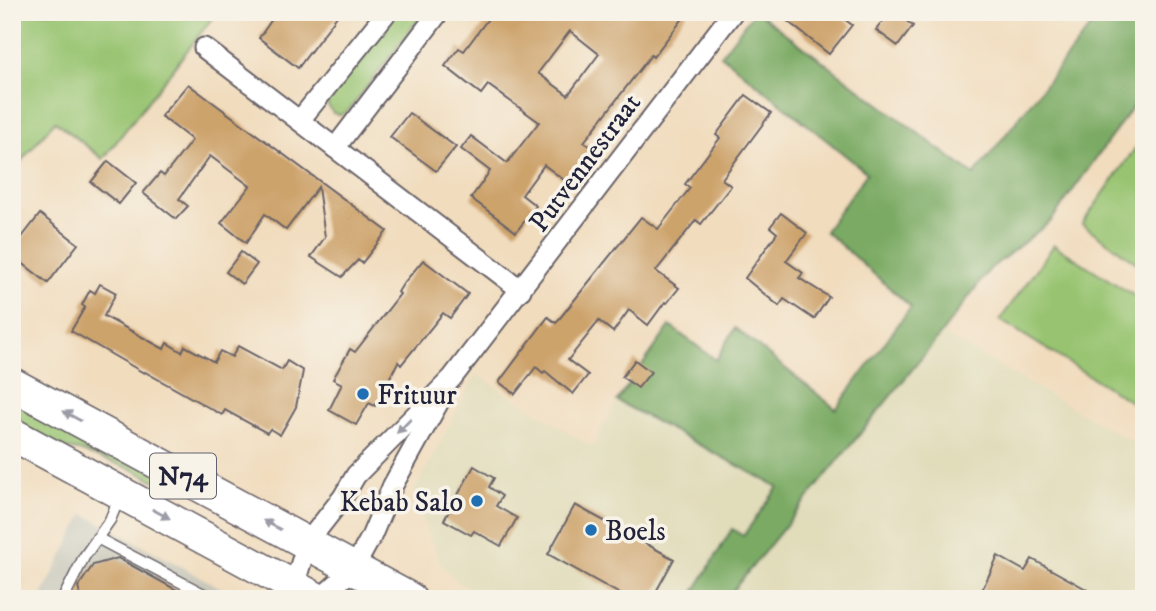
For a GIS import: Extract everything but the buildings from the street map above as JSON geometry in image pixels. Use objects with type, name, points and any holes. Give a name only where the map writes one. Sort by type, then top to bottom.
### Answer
[{"type":"main road","name":"N74","points":[[12,384],[410,599]]},
{"type":"main road","name":"N74","points":[[12,434],[310,594]]},
{"type":"street","points":[[300,120],[387,12]]},
{"type":"street","points":[[335,148],[439,12]]},
{"type":"street","name":"Putvennestraat","points":[[452,378],[393,485],[371,537],[354,568],[310,594],[307,543],[343,498],[366,463],[452,378],[733,12]]},
{"type":"street","points":[[204,48],[521,290]]},
{"type":"lane","points":[[64,599],[84,557],[110,520],[121,492]]},
{"type":"lane","points":[[97,538],[213,599]]},
{"type":"shaded area","points":[[941,334],[1144,448],[1144,599],[726,599]]},
{"type":"shaded area","points":[[476,374],[592,447],[617,401],[778,487],[742,536],[731,530],[690,599],[489,599],[459,583],[441,565],[423,521],[415,490]]},
{"type":"shaded area","points":[[84,514],[241,599],[40,599]]},
{"type":"green space","points":[[12,12],[217,12],[103,159],[55,121],[12,172]]},
{"type":"green space","points":[[395,12],[424,12],[349,110],[341,115],[333,113],[327,104],[328,98]]},
{"type":"green space","points":[[754,12],[974,175],[1102,12],[1144,12],[1144,91],[1051,221],[990,269],[941,334],[726,599],[690,599],[732,529],[743,536],[778,487],[617,401],[670,326],[716,360],[735,328],[836,409],[911,307],[825,231],[867,173],[721,55]]},
{"type":"green space","points":[[1144,136],[1144,268],[1082,224]]},
{"type":"green space","points":[[1054,245],[1144,302],[1144,410],[1000,320]]},
{"type":"green space","points":[[12,394],[159,475],[155,481],[132,469],[63,448],[12,421]]},
{"type":"place","name":"Frituur","points":[[363,394]]},
{"type":"place","name":"Kebab Salo","points":[[477,501]]},
{"type":"place","name":"Boels","points":[[591,530]]}]
